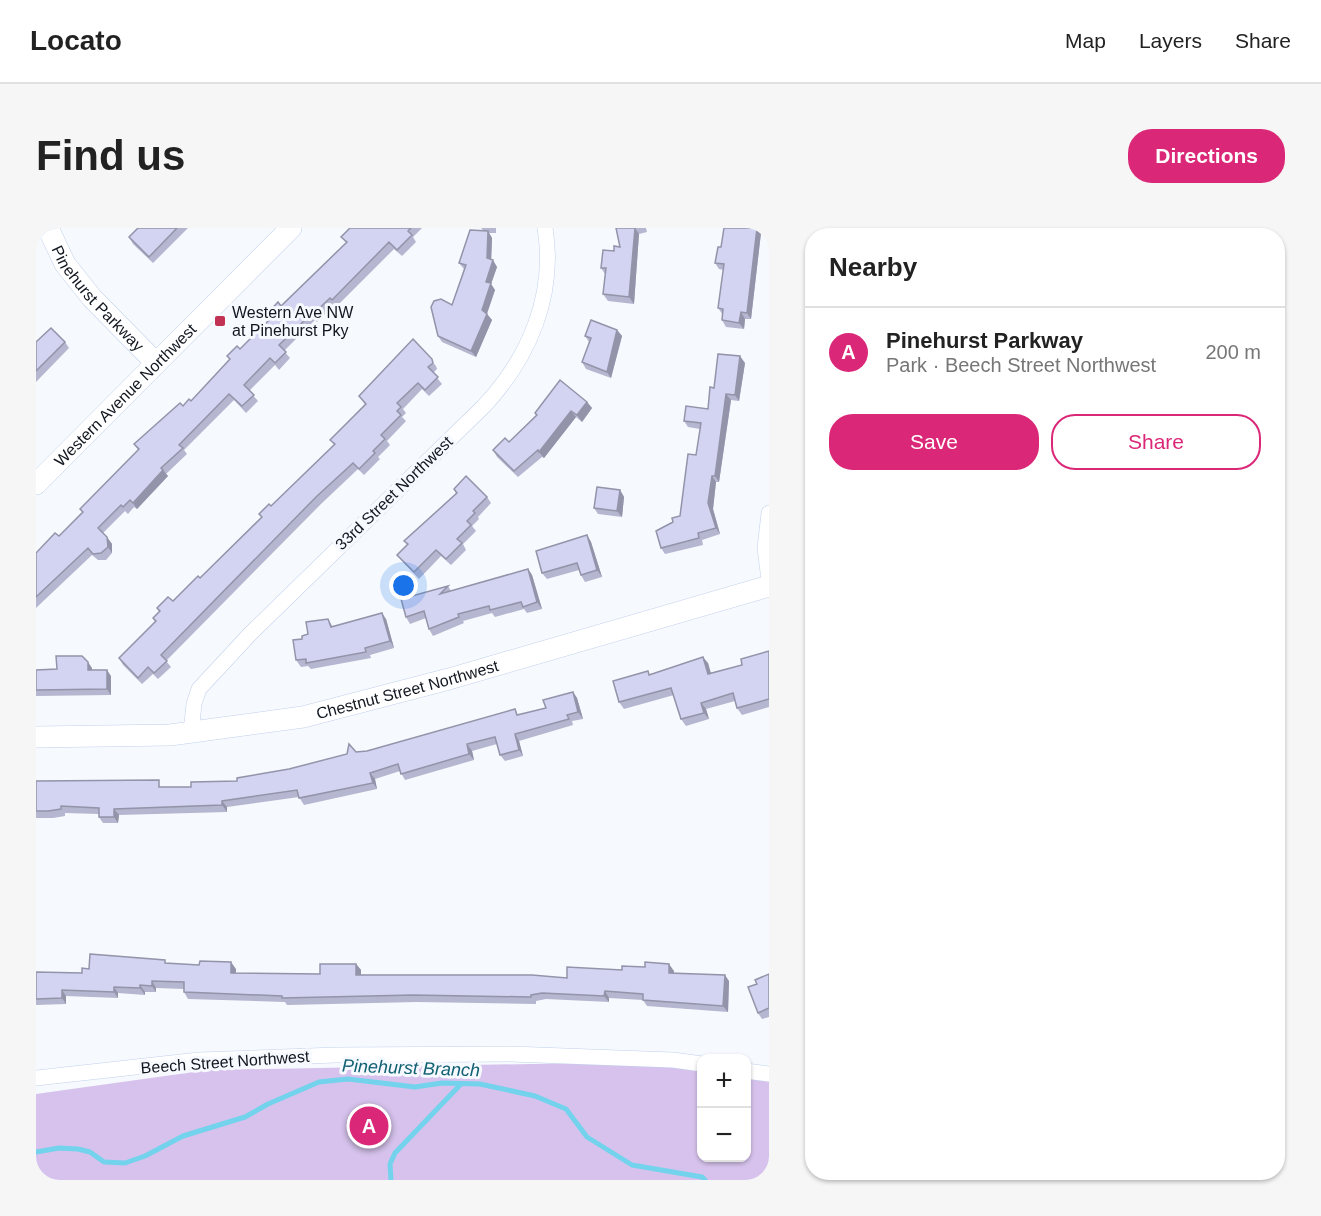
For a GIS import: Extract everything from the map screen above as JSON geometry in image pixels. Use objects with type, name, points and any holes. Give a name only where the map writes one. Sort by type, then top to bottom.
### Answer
[{"type":"street","name":"Pinehurst Parkway","points":[[48,228],[65,264],[86,290],[155,362]]},
{"type":"street","name":"Western Avenue Northwest","points":[[36,484],[291,228]]},
{"type":"street","name":"33rd Street Northwest","points":[[191,733],[194,704],[199,689],[250,634],[484,406],[509,378],[532,336],[544,297],[548,262],[545,228]]},
{"type":"street","points":[[769,513],[765,548],[769,580]]},
{"type":"street","name":"Chestnut Street Northwest","points":[[36,737],[191,733],[264,724],[336,710],[769,586]]},
{"type":"street","name":"Beech Street Northwest","points":[[36,1078],[199,1060],[314,1055],[511,1054],[673,1060],[697,1063]]},
{"type":"street","points":[[751,1072],[769,1074]]},
{"type":"shaded area","points":[[583,1063],[697,1069],[697,1162],[751,1162],[751,1077],[769,1080],[769,1180],[36,1180],[36,1094],[208,1070]]},
{"type":"building","points":[[138,228],[177,228],[149,257],[129,237]]},
{"type":"building","points":[[350,228],[411,228],[408,231],[412,235],[397,250],[389,242],[332,300],[330,298],[311,314],[279,345],[286,352],[275,363],[270,358],[244,385],[254,395],[242,406],[229,394],[179,445],[183,448],[161,468],[163,470],[133,503],[130,500],[123,507],[121,505],[98,528],[107,537],[108,547],[101,553],[93,554],[88,548],[36,597],[36,553],[55,533],[59,536],[83,512],[80,509],[139,449],[134,444],[180,403],[183,406],[189,399],[191,401],[230,359],[227,356],[237,346],[240,349],[270,319],[266,315],[278,302],[281,306],[347,242],[341,237]]},
{"type":"building","points":[[616,228],[635,228],[629,297],[603,294],[606,268],[601,268],[603,250],[614,251],[614,246],[620,247]]},
{"type":"building","points":[[724,228],[757,228],[747,313],[741,312],[739,323],[722,320],[723,309],[718,308],[724,264],[715,263],[718,247],[721,247]]},
{"type":"building","points":[[470,230],[488,231],[487,258],[493,260],[486,282],[491,283],[482,310],[487,314],[471,351],[438,336],[431,307],[434,301],[441,299],[452,305],[466,265],[459,263]]},
{"type":"building","points":[[591,320],[617,330],[607,372],[582,362],[591,338],[585,336]]},
{"type":"building","points":[[51,328],[65,342],[36,371],[36,342]]},
{"type":"building","points":[[413,339],[432,359],[433,363],[428,367],[438,377],[425,390],[418,383],[397,403],[401,407],[397,411],[401,415],[381,435],[385,439],[373,451],[375,453],[359,469],[353,463],[316,497],[161,655],[167,661],[154,673],[148,667],[138,678],[119,658],[156,621],[153,618],[160,611],[157,608],[168,597],[173,601],[198,576],[200,578],[262,517],[259,514],[269,504],[271,506],[335,444],[330,440],[366,404],[359,396]]},
{"type":"building","points":[[718,354],[740,356],[735,395],[726,394],[715,476],[712,476],[708,503],[716,528],[698,533],[699,538],[661,548],[656,531],[673,522],[672,518],[680,516],[688,454],[696,455],[701,423],[684,421],[686,406],[708,409],[710,387],[714,388]]},
{"type":"building","points":[[560,380],[587,402],[577,415],[571,411],[539,452],[538,450],[514,471],[493,450],[505,438],[509,442],[537,415],[535,413]]},
{"type":"building","points":[[466,476],[487,497],[467,521],[471,525],[457,539],[462,543],[446,559],[436,550],[414,572],[397,555],[408,544],[404,541],[457,493],[454,489]]},
{"type":"building","points":[[597,487],[620,490],[617,511],[594,508]]},
{"type":"building","points":[[587,535],[597,570],[581,575],[577,563],[542,573],[536,551]]},
{"type":"building","points":[[528,569],[537,602],[523,607],[521,602],[490,610],[489,606],[458,614],[459,617],[429,629],[424,611],[406,617],[401,599],[448,586],[440,594]]},
{"type":"building","points":[[382,613],[390,641],[365,648],[366,652],[306,663],[306,659],[296,660],[293,640],[302,639],[302,636],[308,634],[306,622],[328,619],[331,627]]},
{"type":"building","points":[[769,651],[769,699],[737,708],[733,693],[701,703],[704,713],[681,719],[671,688],[619,702],[613,681],[648,671],[649,675],[703,657],[708,674],[742,665],[741,659]]},
{"type":"building","points":[[56,656],[82,656],[88,662],[88,670],[107,670],[107,689],[36,690],[36,670],[57,669]]},
{"type":"building","points":[[573,692],[578,712],[567,715],[569,719],[515,734],[519,750],[500,755],[495,737],[467,744],[469,754],[401,774],[398,764],[370,773],[373,783],[299,798],[297,790],[222,801],[222,805],[114,809],[114,817],[99,817],[99,808],[61,806],[61,809],[36,811],[36,781],[159,780],[159,787],[191,787],[191,782],[237,781],[237,778],[289,769],[347,754],[349,744],[356,752],[367,751],[515,709],[517,715],[546,708],[543,700]]},
{"type":"building","points":[[90,954],[199,965],[200,961],[231,962],[231,973],[320,974],[320,964],[356,964],[356,975],[532,975],[567,978],[567,967],[622,970],[622,966],[645,967],[645,962],[669,964],[669,973],[725,975],[723,1006],[643,1000],[643,994],[605,991],[604,996],[542,993],[531,995],[531,997],[413,995],[282,998],[282,996],[184,992],[184,982],[152,981],[152,986],[140,985],[140,988],[114,987],[114,992],[62,990],[62,998],[36,999],[36,972],[82,973],[82,968],[89,969]]},
{"type":"building","points":[[769,974],[769,1008],[758,1013],[748,987],[757,984],[755,980]]},
{"type":"waterway","name":"Pinehurst Branch","points":[[36,1152],[59,1148],[78,1149],[90,1152],[104,1162],[125,1163],[145,1156],[183,1136],[245,1117],[268,1104],[319,1082],[348,1079],[415,1087],[442,1083],[480,1084],[535,1096],[566,1109],[587,1137],[632,1165],[702,1177],[705,1180]]},
{"type":"waterway","points":[[391,1180],[390,1164],[395,1153],[461,1084]]},
{"type":"place","name":"Western Ave NW at Pinehurst Pky","points":[[220,321]]},
{"type":"place","name":"Pinehurst Parkway","points":[[369,1126]]}]
